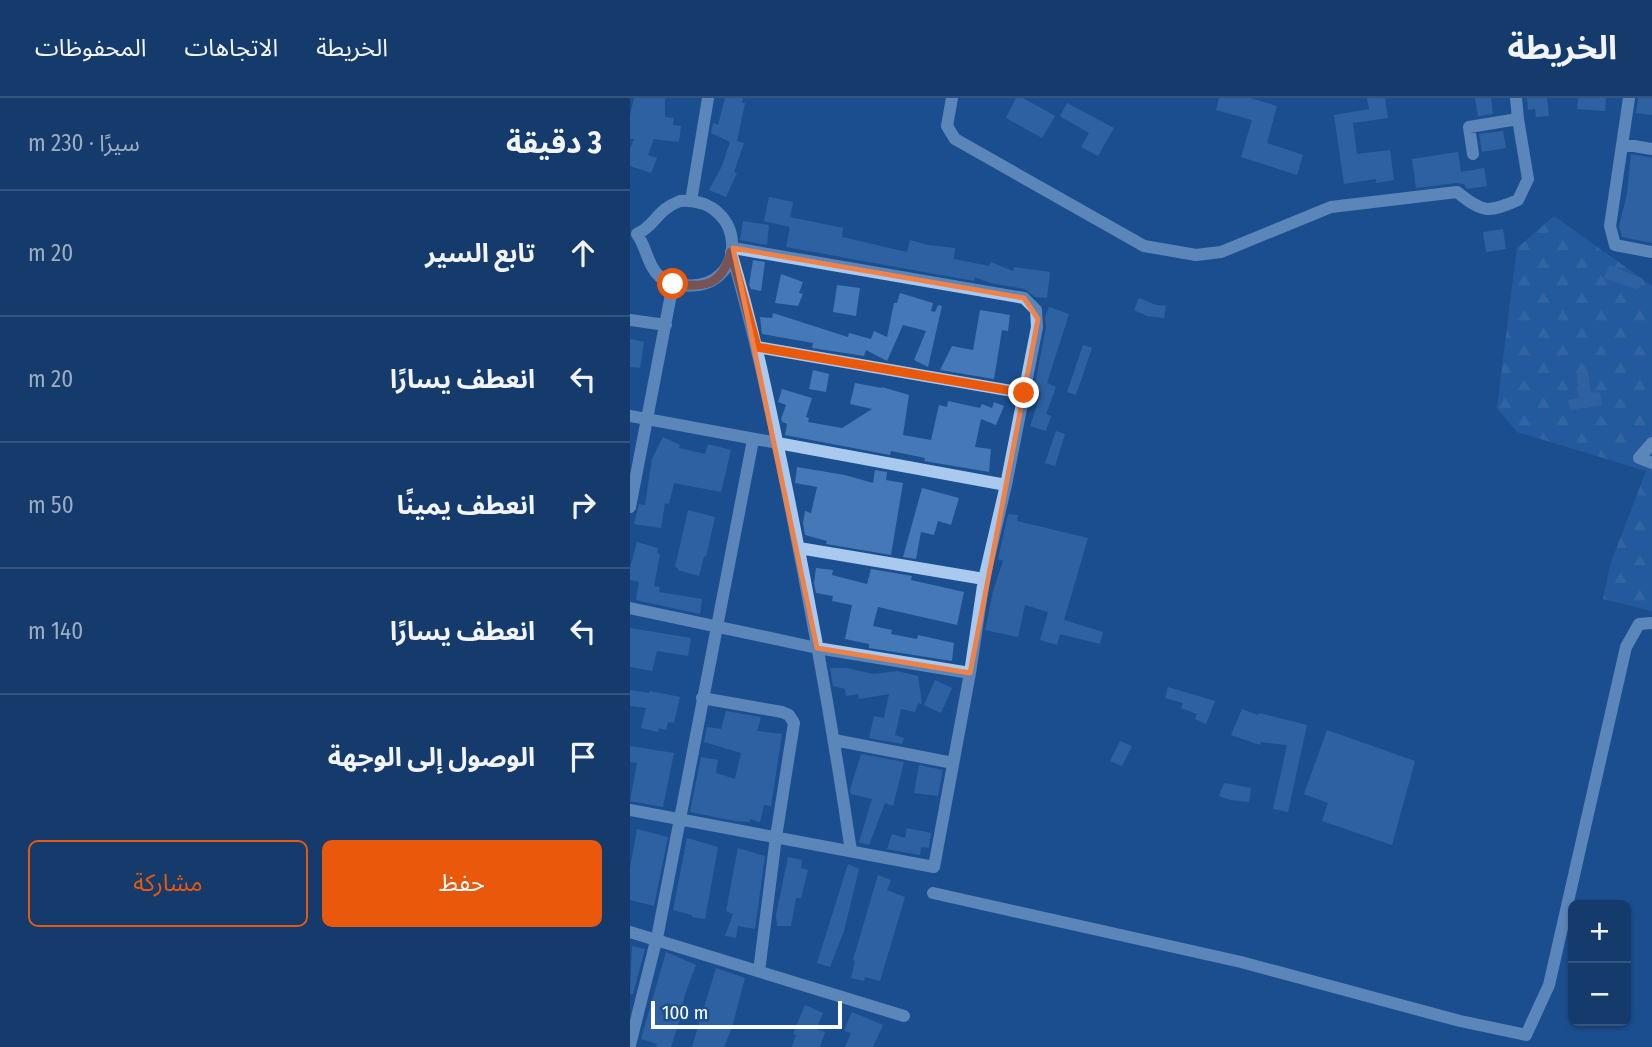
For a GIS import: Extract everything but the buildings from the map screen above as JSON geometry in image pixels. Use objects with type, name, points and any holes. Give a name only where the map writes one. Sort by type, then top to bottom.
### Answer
[{"type":"street","points":[[691,201],[708,98]]},
{"type":"street","points":[[952,98],[947,126],[955,139],[1144,246],[1196,256],[1221,252],[1331,206],[1457,192],[1476,208],[1496,209],[1518,200],[1528,179],[1516,98]]},
{"type":"street","points":[[1629,98],[1610,226],[1615,245],[1652,252]]},
{"type":"street","points":[[1472,154],[1469,127],[1518,119]]},
{"type":"street","points":[[1622,144],[1652,149]]},
{"type":"street","points":[[732,250],[721,275],[710,283],[698,287],[673,284],[662,279],[653,270],[645,246],[636,232],[670,205],[691,201],[703,203],[722,216],[729,226],[732,250],[757,347],[799,548],[851,851]]},
{"type":"street","points":[[630,810],[934,867],[985,579],[1038,318],[1036,310],[1024,298],[732,250]]},
{"type":"street","points":[[630,507],[673,284]]},
{"type":"street","points":[[630,320],[666,325]]},
{"type":"street","points":[[757,347],[1024,393]]},
{"type":"street","points":[[630,416],[1006,485]]},
{"type":"street","points":[[630,1045],[656,940],[753,440]]},
{"type":"street","points":[[1652,443],[1639,458],[1652,463]]},
{"type":"street","points":[[799,548],[985,579]]},
{"type":"street","points":[[630,608],[817,648],[970,673]]},
{"type":"street","points":[[933,893],[1241,962],[1460,1021],[1526,1035],[1549,985],[1626,647],[1639,624],[1652,623]]},
{"type":"street","points":[[702,698],[782,712],[792,719],[795,727],[776,837],[759,971]]},
{"type":"street","points":[[834,740],[953,764]]},
{"type":"street","points":[[630,932],[904,1016]]},
{"type":"highlighted area","points":[[733,248],[1024,298],[1038,319],[970,673],[817,648]]},
{"type":"green space","points":[[1554,216],[1652,286],[1652,611],[1603,599],[1610,565],[1646,471],[1517,432],[1497,408],[1517,248]]},
{"type":"route","points":[[673,284],[698,287],[710,283],[721,275],[731,252],[757,347],[1024,393]]}]
